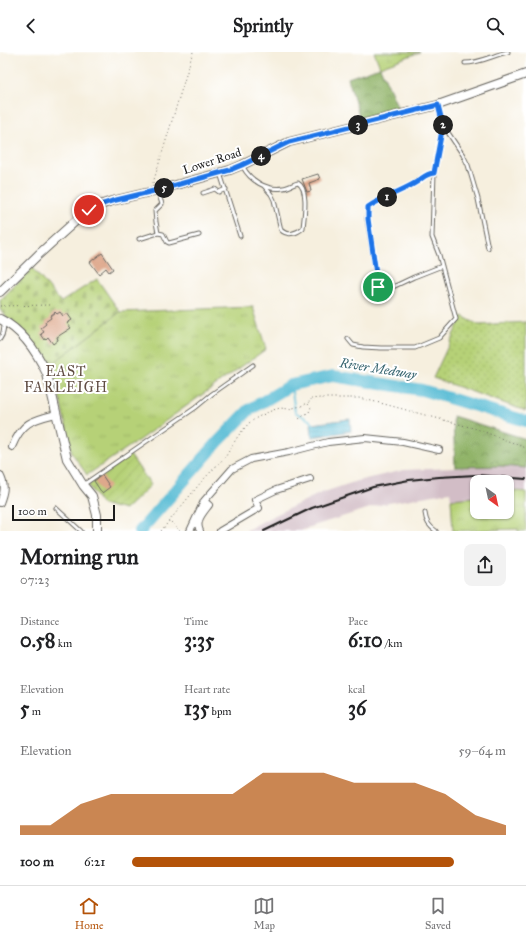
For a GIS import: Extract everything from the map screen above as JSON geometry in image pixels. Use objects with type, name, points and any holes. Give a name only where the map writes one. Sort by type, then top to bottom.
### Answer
[{"type":"main road","name":"Lower Road","points":[[0,292],[38,255],[89,210],[97,206],[220,173],[242,165],[289,142],[438,105],[526,74]]},
{"type":"main road","points":[[2,319],[20,334],[35,351],[47,374],[67,459],[83,485],[92,496],[97,515],[97,531]]},
{"type":"street","points":[[12,447],[21,430],[28,423],[39,418],[56,414]]},
{"type":"street","points":[[11,433],[16,438]]},
{"type":"street","points":[[190,531],[204,501],[232,469],[251,459],[289,452],[328,442],[364,438],[403,442],[439,450]]},
{"type":"street","points":[[0,475],[4,483],[4,493],[0,503]]},
{"type":"street","points":[[220,531],[259,508],[255,500],[276,490],[310,479]]},
{"type":"street","points":[[200,531],[197,522],[209,505],[204,501]]},
{"type":"lane","points":[[465,63],[474,63],[508,52]]},
{"type":"lane","points":[[438,105],[443,125],[468,165],[478,199],[488,248]]},
{"type":"lane","points":[[348,339],[353,345],[381,348],[415,348],[438,338],[456,319],[439,255],[432,238],[434,173],[443,125]]},
{"type":"lane","points":[[242,165],[251,178],[264,186],[282,189],[298,183],[300,184],[303,188],[305,200],[303,228],[299,232],[289,234],[284,233],[281,230],[274,200],[264,186]]},
{"type":"lane","points":[[220,173],[240,236]]},
{"type":"lane","points":[[434,173],[427,174],[416,182],[368,207],[368,219],[378,287],[384,289],[395,286],[442,266]]},
{"type":"lane","points":[[203,193],[215,190],[219,192],[226,189]]},
{"type":"lane","points":[[154,191],[162,204],[155,212],[158,233]]},
{"type":"lane","points":[[139,239],[158,233],[163,234],[169,243],[199,235]]},
{"type":"lane","points":[[0,339],[4,332],[2,319]]},
{"type":"lane","points":[[83,485],[195,408],[253,365]]},
{"type":"lane","points":[[56,508],[81,531]]},
{"type":"lane","points":[[425,513],[428,525],[436,531]]},
{"type":"path","points":[[154,191],[193,52]]},
{"type":"path","points":[[0,306],[49,305]]},
{"type":"path","points":[[161,531],[202,481],[226,456],[246,426],[258,417],[273,410],[280,408],[289,409],[301,406],[308,403],[311,399],[359,398],[457,423],[526,448]]},
{"type":"path","points":[[296,421],[309,412],[311,408],[308,403]]},
{"type":"path","points":[[170,521],[180,531]]},
{"type":"shaded area","points":[[502,466],[526,468],[526,492],[514,491],[514,475],[470,475],[470,498],[451,499],[450,492],[383,504],[301,531],[245,531],[321,493],[357,481],[404,470]]},
{"type":"green space","points":[[374,52],[420,52],[380,67]]},
{"type":"green space","points":[[380,67],[398,108],[360,119],[348,78]]},
{"type":"green space","points":[[32,268],[61,302],[97,279],[120,312],[52,364],[0,310],[0,301],[2,298]]},
{"type":"green space","points":[[253,307],[266,349],[139,440],[87,475],[72,453],[52,364],[120,312]]},
{"type":"green space","points":[[462,316],[479,325],[526,322],[526,411],[433,378]]},
{"type":"green space","points":[[453,416],[526,439],[526,468],[502,466],[455,467]]},
{"type":"green space","points":[[130,455],[151,485],[125,510],[101,504],[88,485]]},
{"type":"green space","points":[[514,491],[526,492],[526,531],[518,531],[518,529],[453,531],[451,499],[470,498],[470,519],[514,519]]},
{"type":"water","points":[[350,419],[351,431],[312,437],[311,424]]},
{"type":"building","points":[[318,174],[320,179],[309,183],[311,191],[307,192],[302,179]]},
{"type":"building","points":[[102,253],[113,269],[109,272],[106,268],[99,274],[90,262]]},
{"type":"building","points":[[55,312],[57,314],[60,312],[63,316],[67,313],[72,320],[67,323],[71,328],[57,337],[58,340],[53,344],[48,337],[45,340],[41,334],[44,332],[41,328]]},
{"type":"building","points":[[102,475],[110,487],[102,493],[94,481]]},
{"type":"waterway","name":"River Medway","points":[[140,531],[218,442],[249,410],[291,385],[333,376],[422,390],[526,421]]},
{"type":"waterway","points":[[291,385],[295,412],[311,421],[314,425]]},
{"type":"railway","points":[[264,531],[312,508],[373,487],[409,480],[476,475],[526,479]]},
{"type":"district","name":"EAST FARLEIGH","points":[[66,380]]},
{"type":"route","points":[[89,210],[112,201],[230,170],[289,142],[438,105],[443,125],[434,173],[427,174],[416,182],[368,207],[368,219],[378,287]]}]
